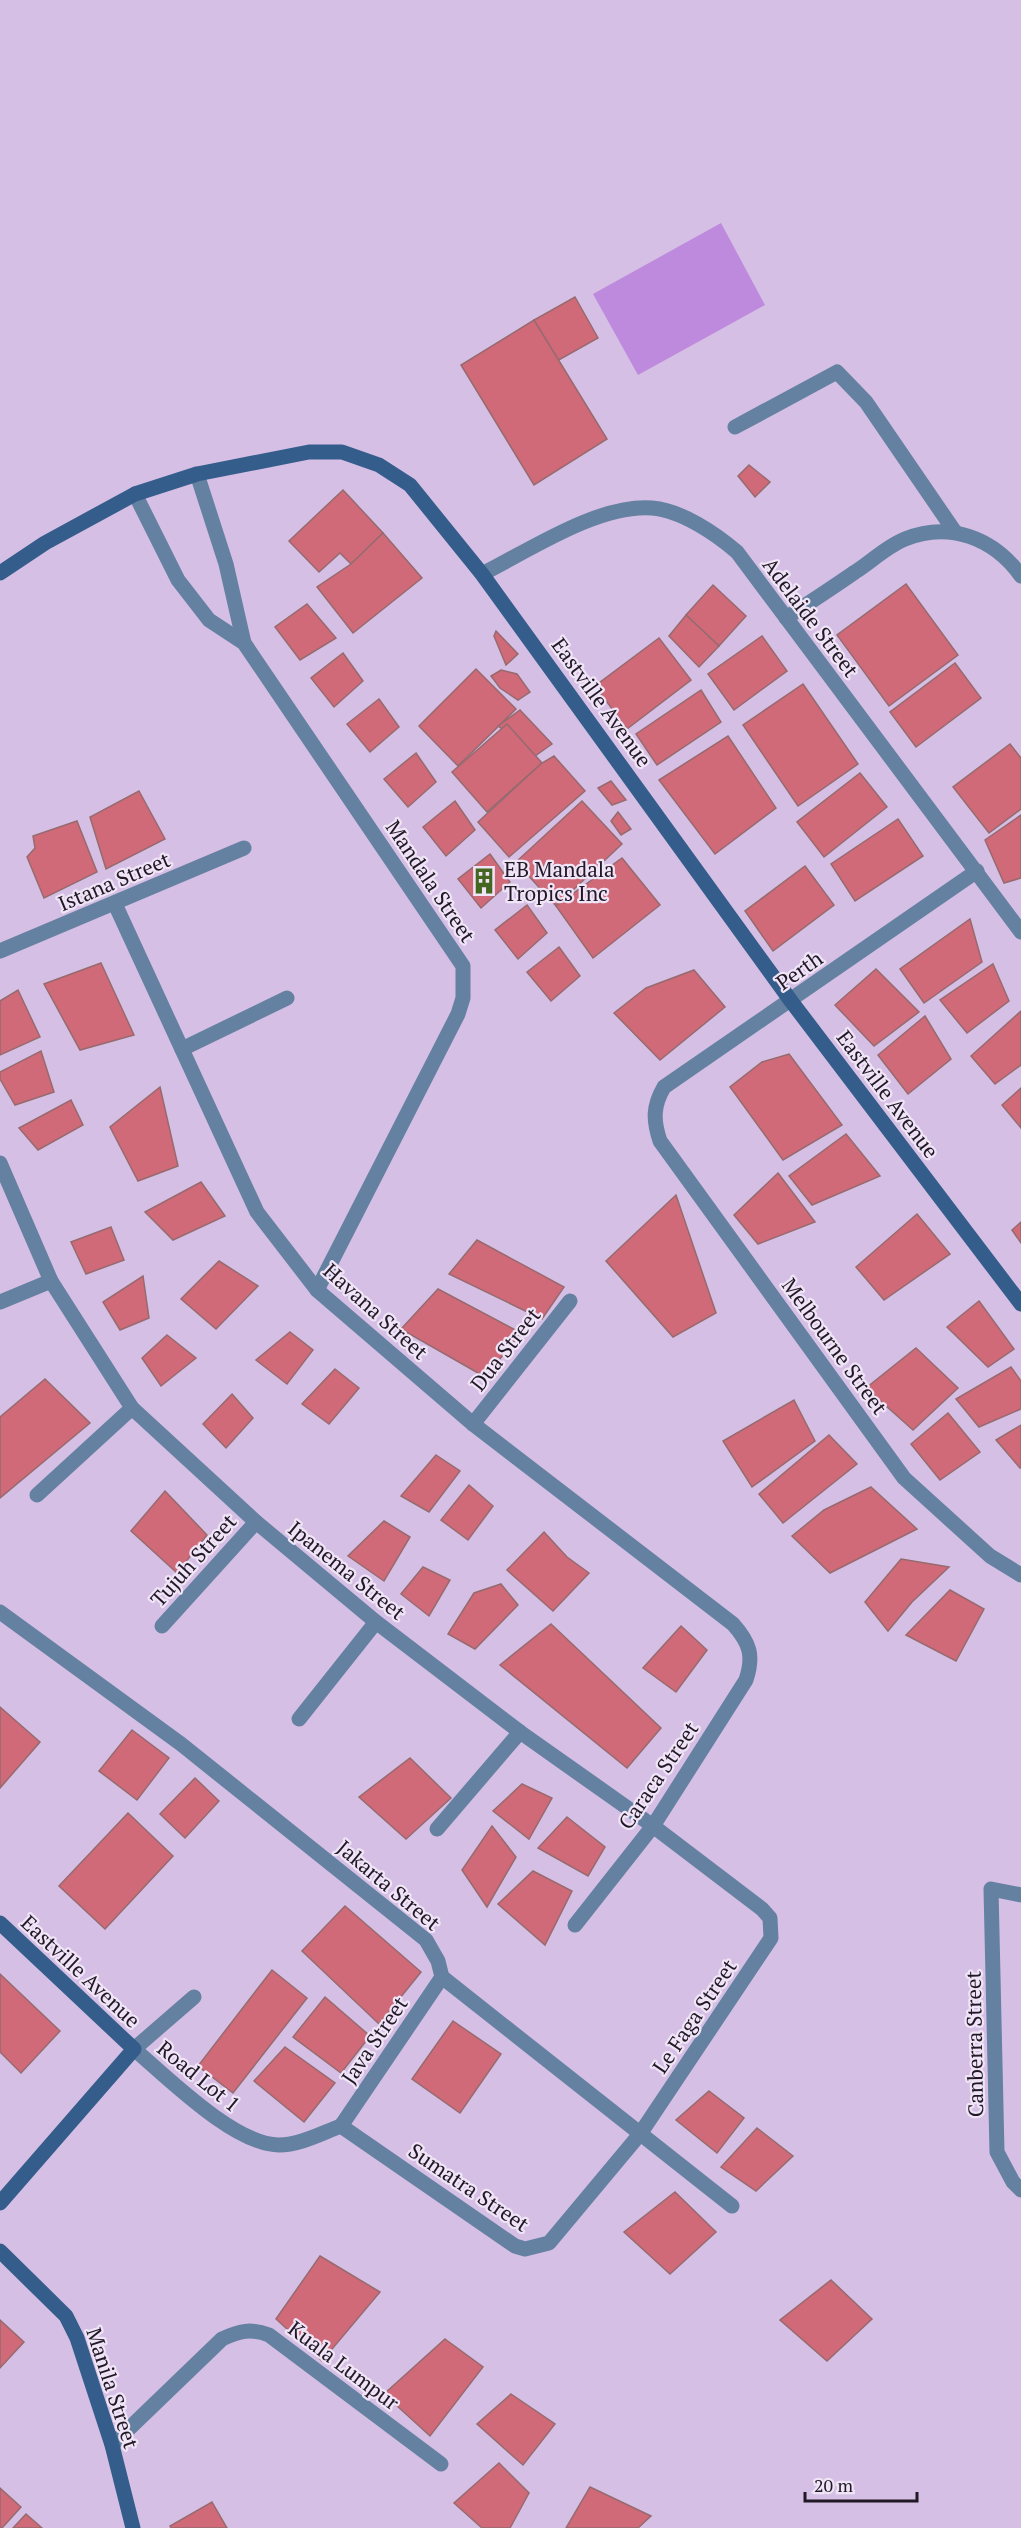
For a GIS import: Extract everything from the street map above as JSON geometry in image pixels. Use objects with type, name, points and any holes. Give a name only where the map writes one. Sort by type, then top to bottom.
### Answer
[{"type":"street","points":[[735,427],[837,372],[866,402],[955,532]]},
{"type":"street","name":"Eastville Avenue","points":[[0,573],[45,543],[135,494],[197,474],[309,452],[342,452],[379,465],[410,485],[482,574],[791,1001],[1021,1305]]},
{"type":"street","points":[[197,474],[226,564],[244,643]]},
{"type":"street","points":[[135,494],[178,580],[209,620],[244,643]]},
{"type":"street","name":"Adelaide Street","points":[[482,574],[598,515],[653,508],[694,522],[718,536],[737,552],[1021,932]]},
{"type":"street","points":[[786,618],[903,540],[929,532],[955,532],[982,539],[1021,576]]},
{"type":"street","name":"Mandala Street","points":[[244,643],[463,966],[463,998],[458,1014],[317,1290]]},
{"type":"street","name":"Istana Street","points":[[0,951],[244,848]]},
{"type":"street","name":"Perth","points":[[654,1110],[664,1087],[977,871]]},
{"type":"street","name":"Havana Street","points":[[115,904],[257,1212],[317,1290],[473,1424],[734,1624],[746,1639]]},
{"type":"street","points":[[182,1049],[287,998]]},
{"type":"street","name":"Melbourne Street","points":[[654,1110],[654,1124],[660,1141],[904,1478],[941,1514],[990,1556],[1021,1575]]},
{"type":"street","name":"Ipanema Street","points":[[0,1163],[51,1281],[132,1408],[256,1522],[376,1622],[520,1732],[653,1826],[762,1909],[770,1918]]},
{"type":"street","points":[[0,1302],[51,1281]]},
{"type":"street","name":"Dua Street","points":[[473,1424],[570,1301]]},
{"type":"street","points":[[37,1495],[132,1408]]},
{"type":"street","name":"Tujuh Street","points":[[162,1626],[256,1522]]},
{"type":"street","name":"Jakarta Street","points":[[0,1612],[181,1744],[426,1940],[438,1961],[442,1977]]},
{"type":"street","points":[[299,1719],[376,1622]]},
{"type":"street","name":"Caraca Street","points":[[575,1925],[653,1826],[746,1680],[751,1653],[746,1639]]},
{"type":"street","points":[[437,1829],[520,1732]]},
{"type":"street","name":"Canberra Street","points":[[1021,1895],[991,1889],[997,2152],[1013,2182],[1021,2190]]},
{"type":"street","name":"Le Faga Street","points":[[640,2134],[771,1938],[770,1918]]},
{"type":"street","name":"Eastville Avenue","points":[[0,1923],[134,2049]]},
{"type":"street","points":[[442,1977],[732,2206]]},
{"type":"street","name":"Java Street","points":[[341,2126],[442,1977]]},
{"type":"street","points":[[0,2203],[134,2049],[194,1996]]},
{"type":"street","name":"Road Lot 1","points":[[134,2049],[230,2129],[265,2144],[294,2144],[341,2126]]},
{"type":"street","name":"Sumatra Street","points":[[341,2126],[515,2246],[525,2249],[549,2243],[640,2134]]},
{"type":"street","name":"Manila Street","points":[[0,2251],[66,2316],[81,2347],[112,2445],[133,2528]]},
{"type":"street","name":"Kuala Lumpur","points":[[112,2445],[222,2339],[239,2331],[256,2330],[269,2335],[441,2464]]},
{"type":"shaded area","points":[[721,223],[765,305],[638,375],[593,294]]},
{"type":"building","points":[[575,297],[598,338],[557,361],[534,320]]},
{"type":"building","points":[[534,320],[607,439],[534,485],[461,365]]},
{"type":"building","points":[[749,465],[770,482],[755,497],[738,476]]},
{"type":"building","points":[[343,490],[383,533],[351,564],[340,553],[319,572],[289,541]]},
{"type":"building","points":[[383,533],[422,578],[353,633],[317,587],[351,564]]},
{"type":"building","points":[[906,584],[958,655],[889,706],[837,635]]},
{"type":"building","points":[[713,585],[746,616],[719,646],[686,615]]},
{"type":"building","points":[[307,604],[336,638],[300,660],[275,627]]},
{"type":"building","points":[[686,615],[719,646],[699,667],[669,636]]},
{"type":"building","points":[[496,631],[518,654],[506,665],[494,636]]},
{"type":"building","points":[[762,636],[787,671],[734,710],[708,674]]},
{"type":"building","points":[[659,638],[691,680],[627,729],[595,686]]},
{"type":"building","points":[[343,653],[363,681],[334,707],[311,678]]},
{"type":"building","points":[[955,663],[981,698],[916,747],[890,712]]},
{"type":"building","points":[[476,669],[516,709],[458,766],[419,726]]},
{"type":"building","points":[[501,670],[517,674],[530,692],[518,700],[500,688],[491,676]]},
{"type":"building","points":[[803,684],[858,764],[798,806],[743,725]]},
{"type":"building","points":[[701,690],[721,722],[657,765],[636,734]]},
{"type":"building","points":[[379,699],[399,727],[370,752],[347,724]]},
{"type":"building","points":[[520,710],[552,744],[535,756],[514,732],[507,732],[498,726]]},
{"type":"building","points":[[507,724],[542,763],[487,812],[452,772]]},
{"type":"building","points":[[728,736],[776,808],[715,854],[659,780]]},
{"type":"building","points":[[1010,744],[1021,758],[1021,809],[989,833],[953,787]]},
{"type":"building","points":[[416,753],[436,782],[408,807],[384,779]]},
{"type":"building","points":[[554,756],[585,791],[509,857],[478,822],[542,763]]},
{"type":"building","points":[[860,773],[887,807],[824,857],[797,822]]},
{"type":"building","points":[[611,781],[626,800],[612,805],[598,788]]},
{"type":"building","points":[[139,791],[165,839],[106,869],[90,817]]},
{"type":"building","points":[[455,801],[475,830],[446,856],[423,827]]},
{"type":"building","points":[[582,801],[622,844],[556,906],[516,862]]},
{"type":"building","points":[[618,812],[631,829],[621,835],[611,821]]},
{"type":"building","points":[[1021,815],[1021,878],[1004,883],[985,840]]},
{"type":"building","points":[[898,819],[923,856],[855,901],[831,864]]},
{"type":"building","points":[[77,821],[97,872],[44,898],[27,857],[35,848],[33,836]]},
{"type":"building","name":"EB Mandala Tropics Inc","points":[[490,854],[510,882],[481,908],[458,879]]},
{"type":"building","points":[[622,858],[660,905],[593,958],[556,906]]},
{"type":"building","points":[[805,866],[834,905],[773,951],[745,911]]},
{"type":"building","points":[[527,905],[547,933],[518,959],[495,930]]},
{"type":"building","points":[[970,919],[982,962],[924,1003],[900,969]]},
{"type":"building","points":[[559,947],[580,976],[551,1001],[527,972]]},
{"type":"building","points":[[101,963],[134,1035],[80,1050],[44,984]]},
{"type":"building","points":[[993,964],[1009,1001],[967,1033],[940,1000]]},
{"type":"building","points":[[876,969],[919,1012],[874,1046],[835,1005]]},
{"type":"building","points":[[694,970],[725,1007],[660,1060],[614,1013],[646,988]]},
{"type":"building","points":[[18,990],[40,1037],[0,1055],[0,1001]]},
{"type":"building","points":[[1021,1011],[1021,1065],[995,1084],[971,1056]]},
{"type":"building","points":[[925,1016],[951,1059],[908,1094],[878,1055]]},
{"type":"building","points":[[41,1051],[54,1092],[15,1105],[0,1079],[0,1072]]},
{"type":"building","points":[[789,1054],[842,1125],[783,1160],[730,1087],[762,1062]]},
{"type":"building","points":[[160,1087],[178,1166],[138,1181],[110,1127]]},
{"type":"building","points":[[1021,1088],[1021,1128],[1002,1105]]},
{"type":"building","points":[[71,1100],[83,1125],[38,1150],[19,1128]]},
{"type":"building","points":[[846,1134],[880,1176],[812,1205],[789,1176]]},
{"type":"building","points":[[778,1173],[815,1222],[758,1244],[734,1215]]},
{"type":"building","points":[[201,1182],[225,1216],[173,1240],[145,1212]]},
{"type":"building","points":[[676,1195],[716,1313],[673,1337],[606,1261]]},
{"type":"building","points":[[917,1214],[950,1254],[884,1300],[856,1267]]},
{"type":"building","points":[[1021,1222],[1021,1243],[1012,1230]]},
{"type":"building","points":[[111,1227],[124,1260],[86,1274],[71,1242]]},
{"type":"building","points":[[477,1240],[564,1287],[542,1319],[449,1274]]},
{"type":"building","points":[[219,1261],[258,1286],[216,1329],[181,1299]]},
{"type":"building","points":[[143,1276],[149,1318],[120,1330],[103,1302]]},
{"type":"building","points":[[438,1289],[521,1333],[485,1377],[401,1329]]},
{"type":"building","points":[[979,1301],[1014,1349],[988,1367],[947,1327]]},
{"type":"building","points":[[290,1332],[313,1350],[287,1384],[256,1360]]},
{"type":"building","points":[[167,1335],[196,1358],[161,1386],[142,1358]]},
{"type":"building","points":[[916,1348],[958,1388],[913,1430],[866,1388]]},
{"type":"building","points":[[1011,1367],[1021,1381],[1021,1409],[979,1427],[956,1399]]},
{"type":"building","points":[[335,1369],[359,1388],[329,1424],[302,1404]]},
{"type":"building","points":[[45,1379],[90,1423],[0,1498],[0,1417]]},
{"type":"building","points":[[232,1394],[253,1418],[226,1448],[203,1424]]},
{"type":"building","points":[[794,1400],[815,1441],[752,1487],[723,1441]]},
{"type":"building","points":[[948,1413],[980,1452],[940,1480],[911,1444]]},
{"type":"building","points":[[1021,1425],[1021,1468],[1020,1468],[996,1440]]},
{"type":"building","points":[[829,1435],[857,1464],[783,1523],[759,1494]]},
{"type":"building","points":[[436,1455],[460,1471],[429,1512],[401,1496]]},
{"type":"building","points":[[469,1485],[493,1506],[468,1540],[441,1520]]},
{"type":"building","points":[[871,1487],[917,1529],[830,1573],[792,1536],[824,1510]]},
{"type":"building","points":[[165,1491],[207,1535],[177,1573],[131,1531]]},
{"type":"building","points":[[384,1521],[410,1537],[384,1581],[348,1556]]},
{"type":"building","points":[[544,1532],[567,1557],[589,1573],[553,1611],[507,1570]]},
{"type":"building","points":[[901,1559],[949,1567],[912,1602],[888,1631],[865,1602]]},
{"type":"building","points":[[423,1567],[450,1580],[429,1616],[401,1594]]},
{"type":"building","points":[[501,1584],[518,1605],[475,1649],[448,1634],[474,1593]]},
{"type":"building","points":[[950,1590],[984,1609],[956,1661],[906,1635]]},
{"type":"building","points":[[551,1624],[661,1728],[627,1768],[500,1665]]},
{"type":"building","points":[[681,1626],[707,1650],[676,1692],[643,1668]]},
{"type":"building","points":[[0,1707],[40,1742],[0,1788]]},
{"type":"building","points":[[132,1730],[169,1758],[137,1800],[99,1771]]},
{"type":"building","points":[[410,1758],[451,1798],[406,1839],[359,1797]]},
{"type":"building","points":[[195,1778],[219,1801],[185,1838],[160,1814]]},
{"type":"building","points":[[522,1784],[552,1798],[529,1839],[493,1811]]},
{"type":"building","points":[[128,1813],[173,1856],[105,1929],[59,1886]]},
{"type":"building","points":[[567,1817],[605,1847],[588,1876],[538,1848]]},
{"type":"building","points":[[492,1826],[516,1857],[487,1907],[462,1870]]},
{"type":"building","points":[[533,1871],[572,1891],[545,1945],[498,1904]]},
{"type":"building","points":[[345,1906],[421,1972],[379,2024],[302,1951]]},
{"type":"building","points":[[272,1970],[307,1998],[233,2093],[198,2066]]},
{"type":"building","points":[[0,1974],[60,2031],[21,2073],[0,2052]]},
{"type":"building","points":[[325,1997],[370,2036],[341,2073],[293,2037]]},
{"type":"building","points":[[453,2021],[501,2054],[460,2113],[412,2079]]},
{"type":"building","points":[[285,2047],[335,2083],[304,2122],[254,2081]]},
{"type":"building","points":[[709,2091],[744,2118],[717,2153],[676,2120]]},
{"type":"building","points":[[757,2128],[793,2156],[756,2191],[721,2167]]},
{"type":"building","points":[[675,2192],[716,2232],[670,2274],[624,2232]]},
{"type":"building","points":[[320,2256],[380,2292],[322,2361],[276,2319]]},
{"type":"building","points":[[831,2280],[872,2319],[827,2361],[780,2320]]},
{"type":"building","points":[[0,2320],[24,2342],[0,2368]]},
{"type":"building","points":[[445,2339],[483,2367],[430,2436],[384,2394]]},
{"type":"building","points":[[511,2394],[555,2424],[523,2465],[477,2424]]},
{"type":"building","points":[[499,2463],[529,2493],[510,2528],[482,2528],[454,2503]]},
{"type":"building","points":[[590,2487],[651,2516],[638,2528],[566,2528]]},
{"type":"building","points":[[0,2488],[21,2507],[2,2528],[0,2528]]},
{"type":"building","points":[[212,2502],[227,2528],[171,2528],[170,2526]]},
{"type":"building","points":[[26,2514],[42,2528],[13,2528]]},
{"type":"place","name":"EB Mandala Tropics Inc","points":[[484,881]]}]
